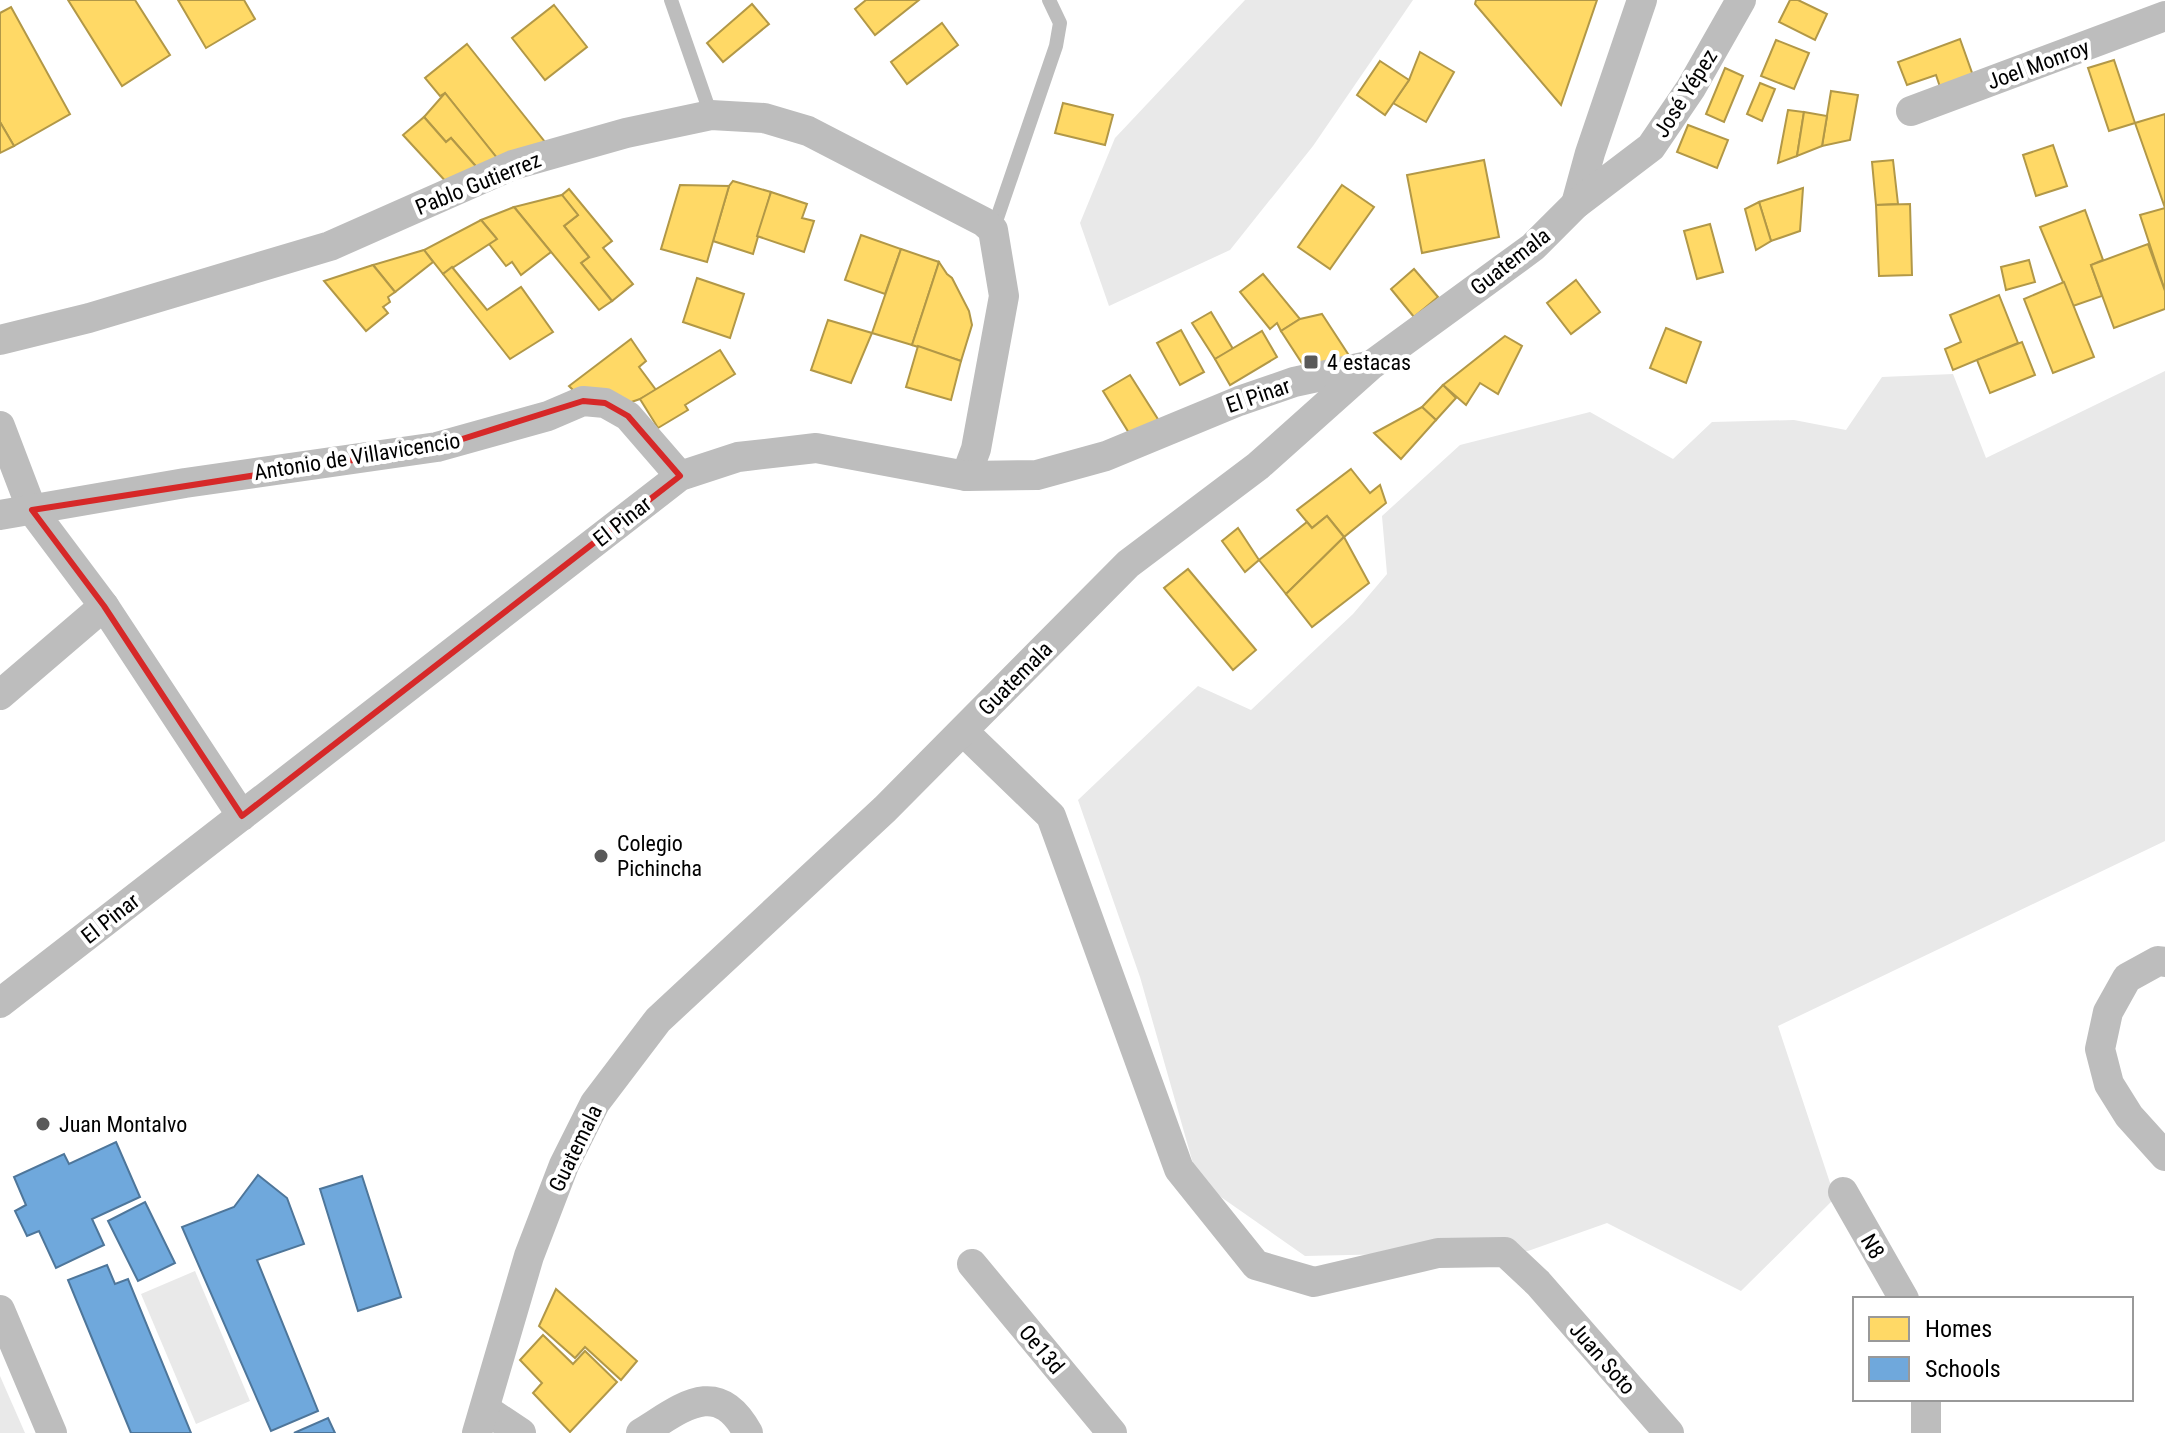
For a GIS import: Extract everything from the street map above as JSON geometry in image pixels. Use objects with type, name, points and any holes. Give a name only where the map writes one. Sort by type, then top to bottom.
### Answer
[{"type":"street","name":"Guatemala","points":[[481,1421],[529,1256],[564,1165],[595,1103],[658,1020],[885,809],[1128,564],[1258,466],[1370,366],[1533,247],[1576,204],[1642,0]]},
{"type":"street","name":"José Yépez","points":[[1576,204],[1651,147],[1691,88],[1741,0]]},
{"type":"street","name":"Joel Monroy","points":[[1911,111],[2165,16]]},
{"type":"street","name":"Pablo Gutierrez","points":[[0,340],[89,318],[330,246],[513,165],[626,133],[711,115],[764,118],[808,131],[984,222],[993,230]]},
{"type":"street","points":[[966,476],[976,449],[1004,296],[993,230]]},
{"type":"street","name":"El Pinar","points":[[0,1003],[680,476],[738,457],[816,448],[966,476],[1037,475],[1106,456],[1239,401],[1294,382],[1370,366]]},
{"type":"street","name":"Antonio de Villavicencio","points":[[0,515],[185,483],[437,447],[548,416],[583,401],[605,403],[628,416],[680,476]]},
{"type":"street","points":[[0,426],[32,510],[104,606],[242,816]]},
{"type":"street","points":[[0,695],[104,606]]},
{"type":"street","name":"Juan Soto","points":[[963,731],[1051,816],[1179,1169],[1256,1265],[1314,1282],[1438,1253],[1505,1252],[1538,1283],[1656,1429]]},
{"type":"street","points":[[2165,962],[2158,961],[2127,978],[2108,1012],[2100,1049],[2109,1084],[2129,1116],[2165,1156]]},
{"type":"street","name":"N8","points":[[1843,1192],[1903,1297]]},
{"type":"street","name":"Oe13d","points":[[972,1264],[1112,1433]]},
{"type":"street","points":[[0,1310],[52,1433]]},
{"type":"street","points":[[641,1433],[692,1402],[718,1401],[740,1418],[748,1433]]},
{"type":"street","points":[[1926,1401],[1926,1433]]},
{"type":"street","points":[[481,1421],[521,1433]]},
{"type":"lane","points":[[671,0],[711,115]]},
{"type":"lane","points":[[993,230],[1056,46],[1060,23],[1049,0]]},
{"type":"highlighted area","points":[[583,401],[605,403],[628,416],[680,476],[242,816],[104,606],[32,510],[437,447]]},
{"type":"shaded area","points":[[1245,0],[1413,0],[1313,146],[1230,250],[1109,306],[1080,223],[1115,138]]},
{"type":"shaded area","points":[[2165,371],[2165,841],[1778,1026],[1835,1198],[1741,1291],[1607,1223],[1528,1251],[1305,1256],[1198,1181],[1140,977],[1078,800],[1198,686],[1251,710],[1353,614],[1387,574],[1382,516],[1460,445],[1590,412],[1673,459],[1712,422],[1794,420],[1846,430],[1882,377],[1953,374],[1986,458]]},
{"type":"shaded area","points":[[195,1271],[250,1401],[196,1424],[141,1294]]},
{"type":"shaded area","points":[[0,1376],[25,1433],[0,1433]]},
{"type":"building: Homes","points":[[68,0],[135,0],[170,55],[122,86]]},
{"type":"building: Homes","points":[[178,0],[244,0],[255,19],[206,48]]},
{"type":"building: Homes","points":[[866,0],[919,0],[875,35],[855,9]]},
{"type":"building: Homes","points":[[1476,0],[1597,0],[1561,105],[1475,4]]},
{"type":"building: Homes","points":[[1790,0],[1798,0],[1827,14],[1815,40],[1779,22]]},
{"type":"building: Homes","points":[[752,4],[769,24],[723,62],[707,43]]},
{"type":"building: Homes","points":[[554,5],[587,47],[545,80],[512,38]]},
{"type":"building: Homes","points":[[11,7],[70,114],[14,146],[0,122],[0,13]]},
{"type":"building: Homes","points":[[942,23],[958,45],[907,84],[891,62]]},
{"type":"building: Homes","points":[[1960,39],[1976,84],[1943,96],[1936,75],[1907,85],[1898,62]]},
{"type":"building: Homes","points":[[1776,40],[1809,53],[1794,89],[1761,76]]},
{"type":"building: Homes","points":[[467,44],[549,147],[501,163],[445,93],[440,96],[425,78]]},
{"type":"building: Homes","points":[[1420,52],[1454,72],[1426,122],[1393,103],[1409,80]]},
{"type":"building: Homes","points":[[2114,60],[2135,123],[2109,131],[2088,68]]},
{"type":"building: Homes","points":[[1380,61],[1409,80],[1385,115],[1357,95]]},
{"type":"building: Homes","points":[[1725,68],[1743,76],[1724,122],[1706,114]]},
{"type":"building: Homes","points":[[1760,83],[1775,89],[1762,121],[1747,114]]},
{"type":"building: Homes","points":[[1831,91],[1858,95],[1850,140],[1822,146]]},
{"type":"building: Homes","points":[[445,93],[501,163],[480,171],[451,138],[446,142],[424,117]]},
{"type":"building: Homes","points":[[1063,103],[1113,115],[1105,145],[1055,133]]},
{"type":"building: Homes","points":[[1788,110],[1804,112],[1797,156],[1778,163]]},
{"type":"building: Homes","points":[[1804,112],[1827,116],[1822,146],[1797,156]]},
{"type":"building: Homes","points":[[2165,114],[2165,208],[2135,123]]},
{"type":"building: Homes","points":[[424,117],[446,142],[451,138],[480,171],[449,185],[403,135]]},
{"type":"building: Homes","points":[[0,122],[14,146],[0,153]]},
{"type":"building: Homes","points":[[1688,125],[1728,140],[1717,168],[1677,152]]},
{"type":"building: Homes","points":[[2053,145],[2067,186],[2036,196],[2023,155]]},
{"type":"building: Homes","points":[[1484,160],[1499,237],[1422,253],[1407,175]]},
{"type":"building: Homes","points":[[1893,160],[1898,204],[1876,205],[1872,162]]},
{"type":"building: Homes","points":[[733,181],[771,192],[753,254],[713,241]]},
{"type":"building: Homes","points":[[680,185],[729,186],[707,262],[661,249]]},
{"type":"building: Homes","points":[[1342,185],[1374,207],[1330,269],[1298,247]]},
{"type":"building: Homes","points":[[1803,188],[1800,231],[1771,241],[1759,202]]},
{"type":"building: Homes","points":[[569,189],[612,241],[603,248],[633,284],[612,301],[581,263],[589,257],[564,226],[578,215],[562,195]]},
{"type":"building: Homes","points":[[771,192],[807,204],[802,218],[814,221],[804,252],[757,236]]},
{"type":"building: Homes","points":[[562,195],[578,215],[564,226],[589,257],[581,263],[612,301],[599,310],[514,207]]},
{"type":"building: Homes","points":[[1759,202],[1771,241],[1756,250],[1745,209]]},
{"type":"building: Homes","points":[[1910,204],[1912,275],[1879,276],[1876,205]]},
{"type":"building: Homes","points":[[514,207],[551,252],[521,275],[512,262],[506,266],[489,244],[496,238],[481,220]]},
{"type":"building: Homes","points":[[2165,208],[2165,291],[2140,215]]},
{"type":"building: Homes","points":[[2085,210],[2103,260],[2091,265],[2102,296],[2073,306],[2040,227]]},
{"type":"building: Homes","points":[[481,220],[497,239],[443,274],[424,250]]},
{"type":"building: Homes","points":[[1710,224],[1723,272],[1697,279],[1684,231]]},
{"type":"building: Homes","points":[[861,235],[901,249],[885,294],[845,280]]},
{"type":"building: Homes","points":[[2148,244],[2165,291],[2165,309],[2114,328],[2091,265]]},
{"type":"building: Homes","points":[[901,249],[939,262],[912,345],[872,333]]},
{"type":"building: Homes","points":[[424,250],[433,262],[395,292],[373,265]]},
{"type":"building: Homes","points":[[2029,260],[2035,282],[2006,290],[2001,267]]},
{"type":"building: Homes","points":[[939,262],[952,278],[969,311],[972,325],[961,361],[912,345]]},
{"type":"building: Homes","points":[[373,265],[395,292],[383,307],[388,313],[366,331],[324,281]]},
{"type":"building: Homes","points":[[452,267],[487,310],[521,287],[553,332],[510,359],[443,274]]},
{"type":"building: Homes","points":[[1414,269],[1438,297],[1414,317],[1391,289]]},
{"type":"building: Homes","points":[[1263,274],[1300,319],[1281,331],[1277,323],[1270,329],[1240,292]]},
{"type":"building: Homes","points":[[697,278],[744,294],[730,338],[683,322]]},
{"type":"building: Homes","points":[[1576,280],[1600,312],[1571,334],[1547,303]]},
{"type":"building: Homes","points":[[2064,282],[2094,357],[2053,373],[2024,299]]},
{"type":"building: Homes","points":[[1999,295],[2018,343],[1953,370],[1945,349],[1961,342],[1950,315]]},
{"type":"building: Homes","points":[[1211,312],[1233,349],[1215,359],[1192,323]]},
{"type":"building: Homes","points":[[1322,314],[1350,357],[1307,371],[1281,331],[1300,319]]},
{"type":"building: Homes","points":[[828,320],[872,333],[851,383],[811,370]]},
{"type":"building: Homes","points":[[1666,328],[1701,342],[1686,383],[1650,368]]},
{"type":"building: Homes","points":[[1181,330],[1204,372],[1180,385],[1157,343]]},
{"type":"building: Homes","points":[[1262,331],[1277,357],[1230,385],[1215,359]]},
{"type":"building: Homes","points":[[1505,336],[1522,346],[1498,394],[1480,383],[1466,405],[1443,385]]},
{"type":"building: Homes","points":[[631,339],[646,361],[639,367],[656,390],[617,407],[581,398],[569,386]]},
{"type":"building: Homes","points":[[2022,342],[2035,375],[1990,393],[1977,360]]},
{"type":"building: Homes","points":[[918,346],[961,361],[951,400],[906,387]]},
{"type":"building: Homes","points":[[720,350],[735,374],[685,405],[688,410],[658,428],[640,399]]},
{"type":"building: Homes","points":[[1130,375],[1161,424],[1134,441],[1103,391]]},
{"type":"building: Homes","points":[[1443,385],[1456,398],[1436,420],[1422,407]]},
{"type":"building: Homes","points":[[1422,407],[1436,420],[1401,459],[1374,433]]},
{"type":"building: Homes","points":[[1351,469],[1370,493],[1380,485],[1386,503],[1344,537],[1327,516],[1312,528],[1297,510]]},
{"type":"building: Homes","points":[[1327,516],[1344,537],[1286,594],[1259,560],[1307,522],[1312,528]]},
{"type":"building: Homes","points":[[1238,528],[1259,560],[1245,572],[1222,541]]},
{"type":"building: Homes","points":[[1344,537],[1369,583],[1312,627],[1286,594]]},
{"type":"building: Homes","points":[[1188,569],[1256,650],[1233,670],[1164,588]]},
{"type":"building: Homes","points":[[556,1289],[637,1361],[621,1380],[585,1347],[575,1358],[539,1326]]},
{"type":"building: Homes","points":[[543,1335],[573,1364],[585,1351],[617,1382],[570,1432],[533,1393],[542,1383],[520,1360]]},
{"type":"building: Schools","points":[[116,1142],[140,1197],[92,1219],[104,1245],[56,1268],[39,1231],[27,1236],[15,1211],[26,1205],[14,1177],[64,1154],[69,1164]]},
{"type":"building: Schools","points":[[258,1175],[287,1198],[304,1244],[257,1260],[318,1411],[271,1431],[182,1227],[234,1207]]},
{"type":"building: Schools","points":[[362,1176],[401,1297],[358,1311],[320,1189]]},
{"type":"building: Schools","points":[[145,1202],[175,1263],[138,1281],[108,1221]]},
{"type":"building: Schools","points":[[107,1265],[115,1284],[128,1279],[191,1433],[131,1433],[68,1280]]},
{"type":"building: Schools","points":[[328,1418],[335,1433],[294,1433]]},
{"type":"place","name":"4 estacas","points":[[1311,362]]},
{"type":"place","name":"Colegio Pichincha","points":[[601,856]]},
{"type":"place","name":"Juan Montalvo","points":[[43,1124]]}]
